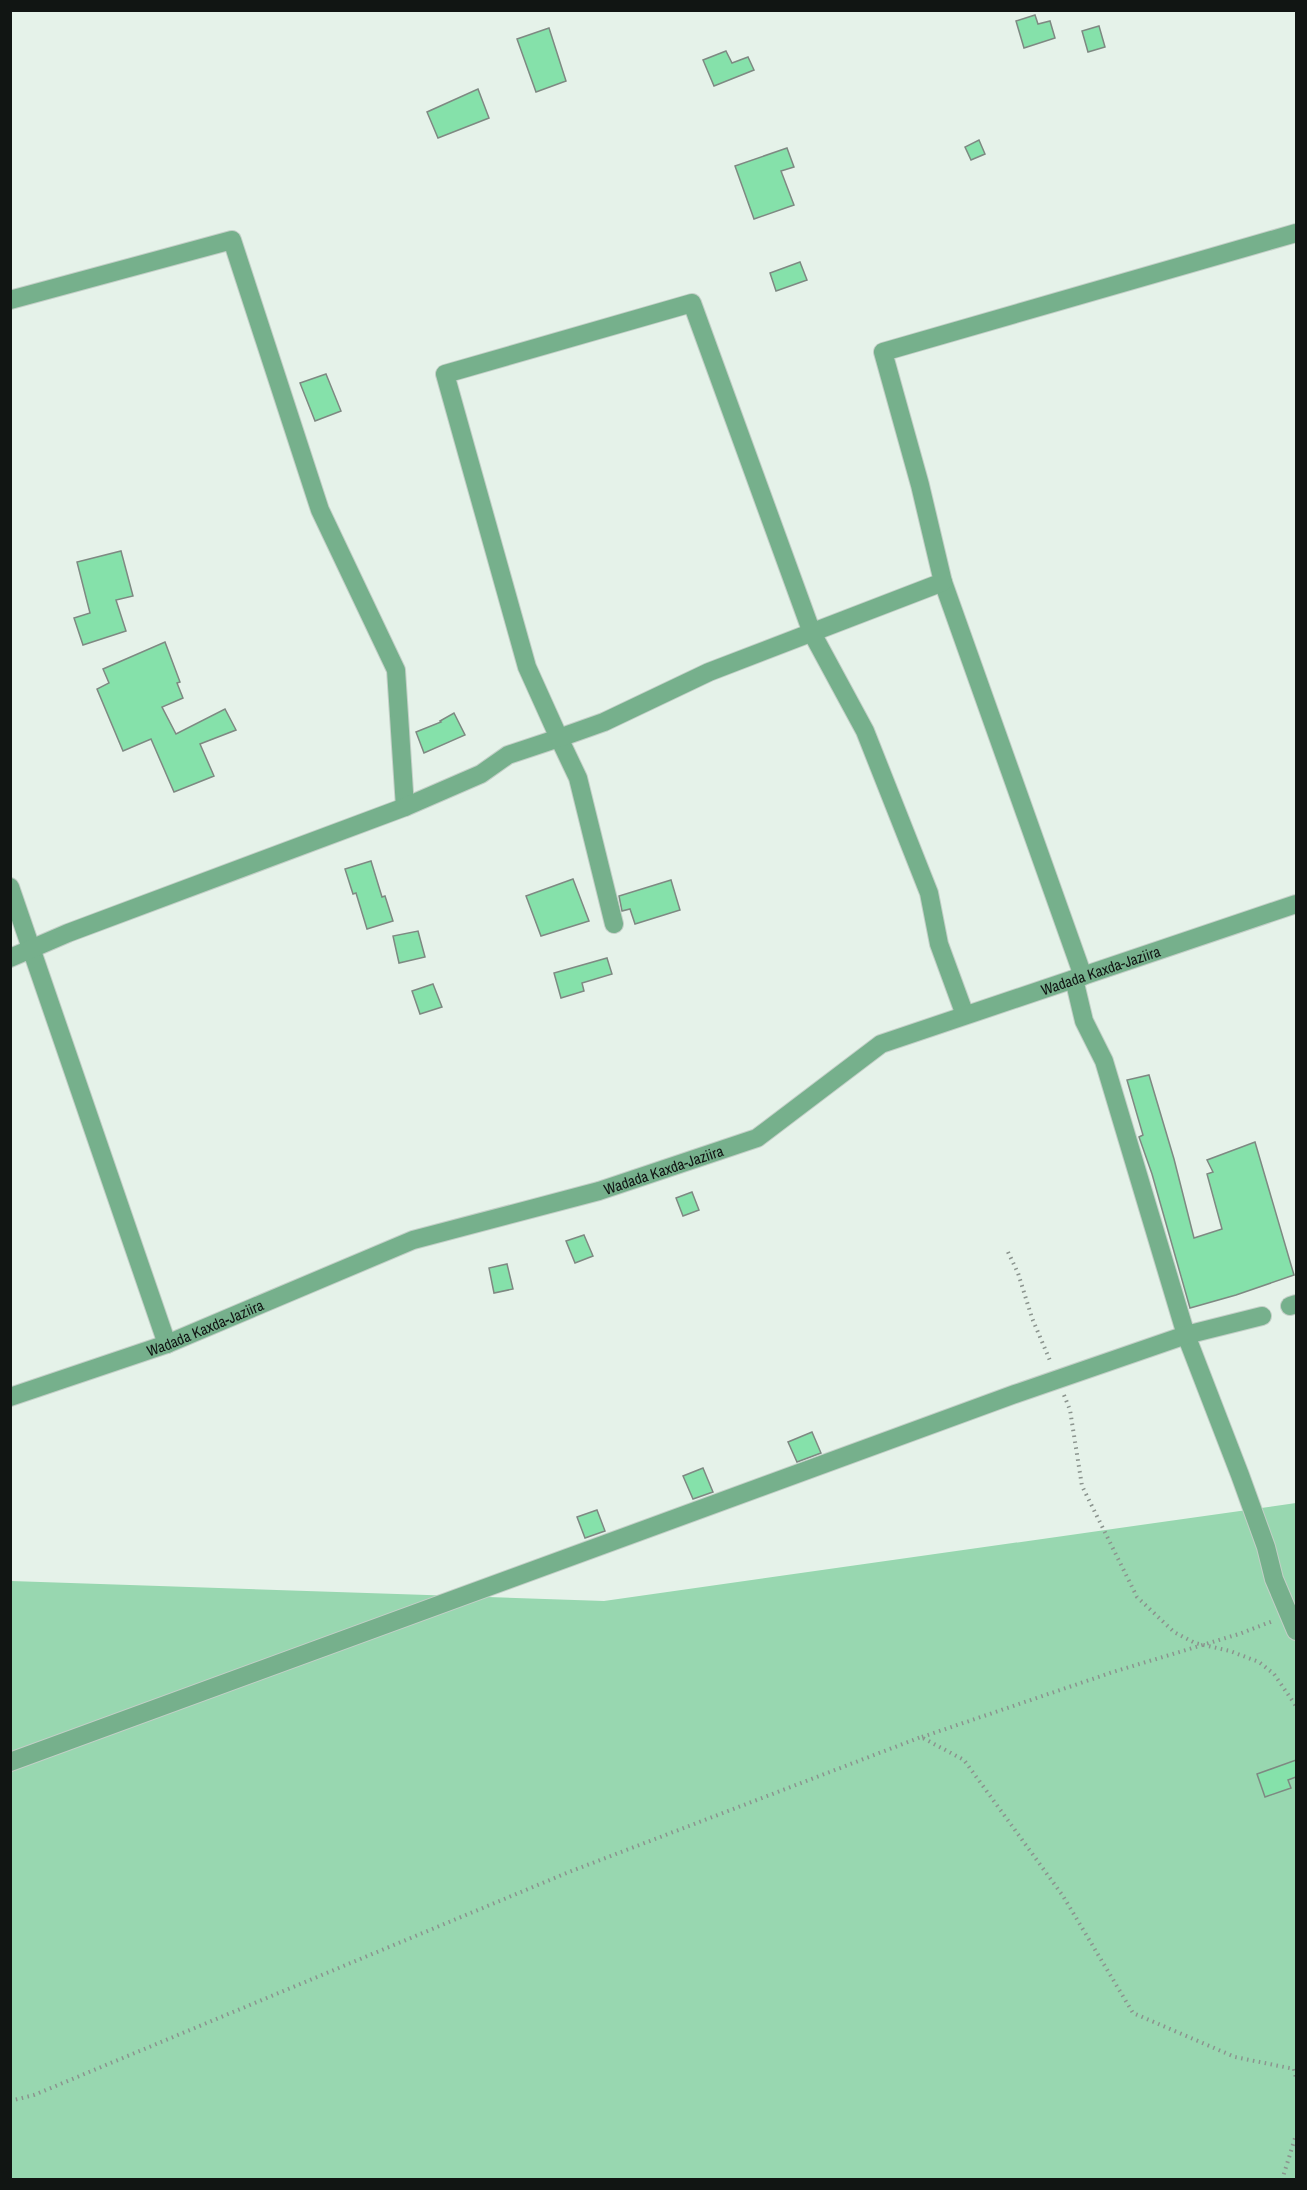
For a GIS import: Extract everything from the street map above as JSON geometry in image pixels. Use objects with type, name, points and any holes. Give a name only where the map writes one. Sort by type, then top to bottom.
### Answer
[{"type":"street","points":[[1294,1625],[1274,1579],[1266,1547],[1244,1486],[1186,1335],[1104,1061],[1084,1021],[1078,978],[943,582],[920,485],[883,351],[1296,233]]},
{"type":"street","points":[[10,300],[232,240],[321,510],[396,670],[405,807]]},
{"type":"street","points":[[614,924],[578,778],[527,668],[446,374],[692,303],[812,633],[865,731],[929,893],[939,944],[965,1015]]},
{"type":"street","points":[[10,958],[68,933],[405,807],[481,774],[508,755],[604,722],[709,672],[943,582]]},
{"type":"street","points":[[10,887],[167,1344]]},
{"type":"street","name":"Wadada Kaxda-Jaziira","points":[[10,1397],[167,1344],[413,1240],[599,1191],[757,1138],[881,1044],[1296,904]]},
{"type":"street","points":[[10,1762],[1058,1380],[1186,1335],[1262,1316]]},
{"type":"path","points":[[1008,1252],[1070,1410],[1082,1485],[1137,1597],[1174,1632],[1202,1645],[1230,1651],[1259,1662],[1274,1674],[1296,1706]]},
{"type":"path","points":[[10,2101],[45,2090],[569,1872],[921,1737],[1275,1620],[1294,1625]]},
{"type":"path","points":[[921,1737],[964,1760],[1063,1896],[1133,2013],[1236,2056],[1294,2069],[1296,2078]]},
{"type":"path","points":[[1282,2180],[1296,2135]]},
{"type":"green space","points":[[1296,1503],[1296,2179],[11,2180],[11,1581],[604,1601]]},
{"type":"building","points":[[1035,15],[1038,24],[1050,21],[1055,38],[1024,48],[1016,21]]},
{"type":"building","points":[[1099,26],[1105,47],[1088,52],[1082,31]]},
{"type":"building","points":[[549,28],[566,81],[536,92],[517,39]]},
{"type":"building","points":[[726,51],[732,63],[748,57],[754,70],[714,86],[703,60]]},
{"type":"building","points":[[478,89],[489,118],[438,138],[427,112]]},
{"type":"building","points":[[979,140],[985,154],[971,160],[965,147]]},
{"type":"building","points":[[787,148],[794,167],[781,171],[794,205],[754,219],[735,166]]},
{"type":"building","points":[[800,262],[807,280],[776,291],[770,273]]},
{"type":"building","points":[[326,374],[341,411],[315,421],[300,383]]},
{"type":"building","points":[[121,551],[133,596],[116,600],[126,631],[83,645],[74,618],[90,613],[77,562]]},
{"type":"building","points":[[165,642],[180,682],[177,683],[183,698],[162,707],[176,734],[225,709],[236,730],[200,744],[214,776],[174,792],[151,739],[123,751],[97,689],[109,683],[103,669]]},
{"type":"building","points":[[454,713],[465,735],[424,753],[416,732],[441,722]]},
{"type":"building","points":[[371,861],[382,897],[385,896],[393,921],[367,929],[356,893],[353,894],[345,869]]},
{"type":"building","points":[[573,879],[589,921],[541,936],[526,896]]},
{"type":"building","points":[[671,880],[680,910],[635,924],[630,909],[622,911],[619,896]]},
{"type":"building","points":[[418,931],[425,957],[399,963],[393,936]]},
{"type":"building","points":[[607,958],[612,974],[582,983],[584,991],[561,998],[554,973]]},
{"type":"building","points":[[433,984],[442,1007],[420,1014],[412,991]]},
{"type":"building","points":[[1149,1075],[1194,1238],[1222,1229],[1207,1174],[1213,1172],[1207,1160],[1255,1142],[1294,1275],[1190,1308],[1152,1174],[1139,1137],[1143,1135],[1127,1080]]},
{"type":"building","points":[[692,1192],[699,1210],[683,1216],[676,1198]]},
{"type":"building","points":[[584,1235],[593,1256],[575,1263],[566,1241]]},
{"type":"building","points":[[507,1264],[513,1289],[494,1293],[489,1268]]},
{"type":"building","points":[[812,1432],[821,1453],[797,1462],[788,1442]]},
{"type":"building","points":[[703,1468],[713,1492],[693,1499],[683,1476]]},
{"type":"building","points":[[597,1510],[605,1531],[585,1538],[577,1517]]},
{"type":"building","points":[[1296,1760],[1296,1777],[1288,1780],[1291,1788],[1265,1797],[1257,1774]]}]
